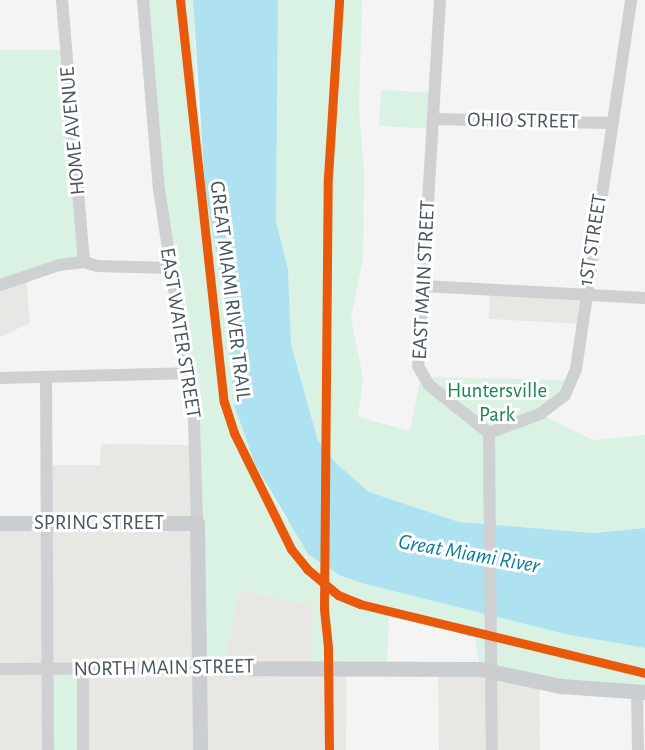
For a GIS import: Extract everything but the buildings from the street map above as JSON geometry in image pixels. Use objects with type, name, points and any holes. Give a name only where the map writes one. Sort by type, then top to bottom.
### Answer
[{"type":"main road","name":"SPRING STREET","points":[[0,523],[197,523]]},
{"type":"main road","name":"EAST WATER STREET","points":[[197,523],[200,750]]},
{"type":"main road","name":"NORTH MAIN STREET","points":[[199,668],[328,667],[492,671],[561,686],[641,692]]},
{"type":"street","name":"HOME AVENUE","points":[[62,0],[84,261]]},
{"type":"street","name":"EAST WATER STREET","points":[[143,0],[148,92],[169,268],[194,421],[197,523]]},
{"type":"street","name":"EAST MAIN STREET","points":[[440,0],[418,366],[421,377],[489,433]]},
{"type":"street","name":"1ST STREET","points":[[489,433],[540,414],[565,395],[576,369],[584,296],[631,0]]},
{"type":"street","name":"OHIO STREET","points":[[434,119],[611,123]]},
{"type":"street","points":[[0,285],[59,265],[84,261],[97,266],[169,268]]},
{"type":"street","points":[[424,286],[645,298]]},
{"type":"street","points":[[0,378],[186,373]]},
{"type":"street","points":[[46,377],[48,750]]},
{"type":"street","points":[[489,433],[492,750]]},
{"type":"street","name":"NORTH MAIN STREET","points":[[0,669],[199,668]]},
{"type":"street","points":[[83,669],[83,750]]},
{"type":"street","points":[[638,750],[641,692]]},
{"type":"shaded area","points":[[26,276],[30,323],[0,337],[0,285]]},
{"type":"shaded area","points":[[490,291],[584,296],[582,324],[489,319]]},
{"type":"shaded area","points":[[101,444],[196,445],[223,667],[239,589],[313,606],[312,666],[347,667],[346,750],[0,750],[0,523],[46,523],[46,465],[100,465]]},
{"type":"shaded area","points":[[438,668],[539,682],[540,750],[439,750]]},
{"type":"green space","points":[[143,0],[193,0],[197,104],[226,313],[234,405],[256,464],[284,517],[365,584],[565,634],[645,648],[645,692],[480,669],[475,637],[389,617],[387,667],[312,667],[313,606],[239,589],[223,667],[199,668],[186,373]]},
{"type":"green space","name":"Huntersville Park","points":[[278,0],[362,0],[359,108],[364,173],[363,258],[351,318],[363,378],[358,417],[410,431],[421,377],[571,380],[540,414],[593,440],[645,435],[645,528],[594,533],[459,522],[369,492],[337,464],[318,441],[291,344],[288,269],[276,221]]},
{"type":"green space","points":[[0,50],[66,50],[84,262],[0,285]]},
{"type":"green space","points":[[381,90],[435,93],[433,129],[379,126]]},
{"type":"green space","points":[[46,669],[83,669],[83,750],[46,750]]},
{"type":"water","name":"Great Miami River","points":[[193,0],[278,0],[276,221],[288,269],[291,344],[318,441],[337,464],[369,492],[459,522],[594,533],[645,528],[645,648],[565,634],[365,584],[339,575],[308,554],[255,464],[234,405],[226,313],[205,187]]},
{"type":"cycle path","name":"GREAT MIAMI RIVER TRAIL","points":[[180,0],[224,402],[234,433],[291,549],[307,569],[338,595],[360,604],[645,673]]},
{"type":"cycle path","points":[[329,750],[328,647],[324,608],[328,177],[339,0]]}]
